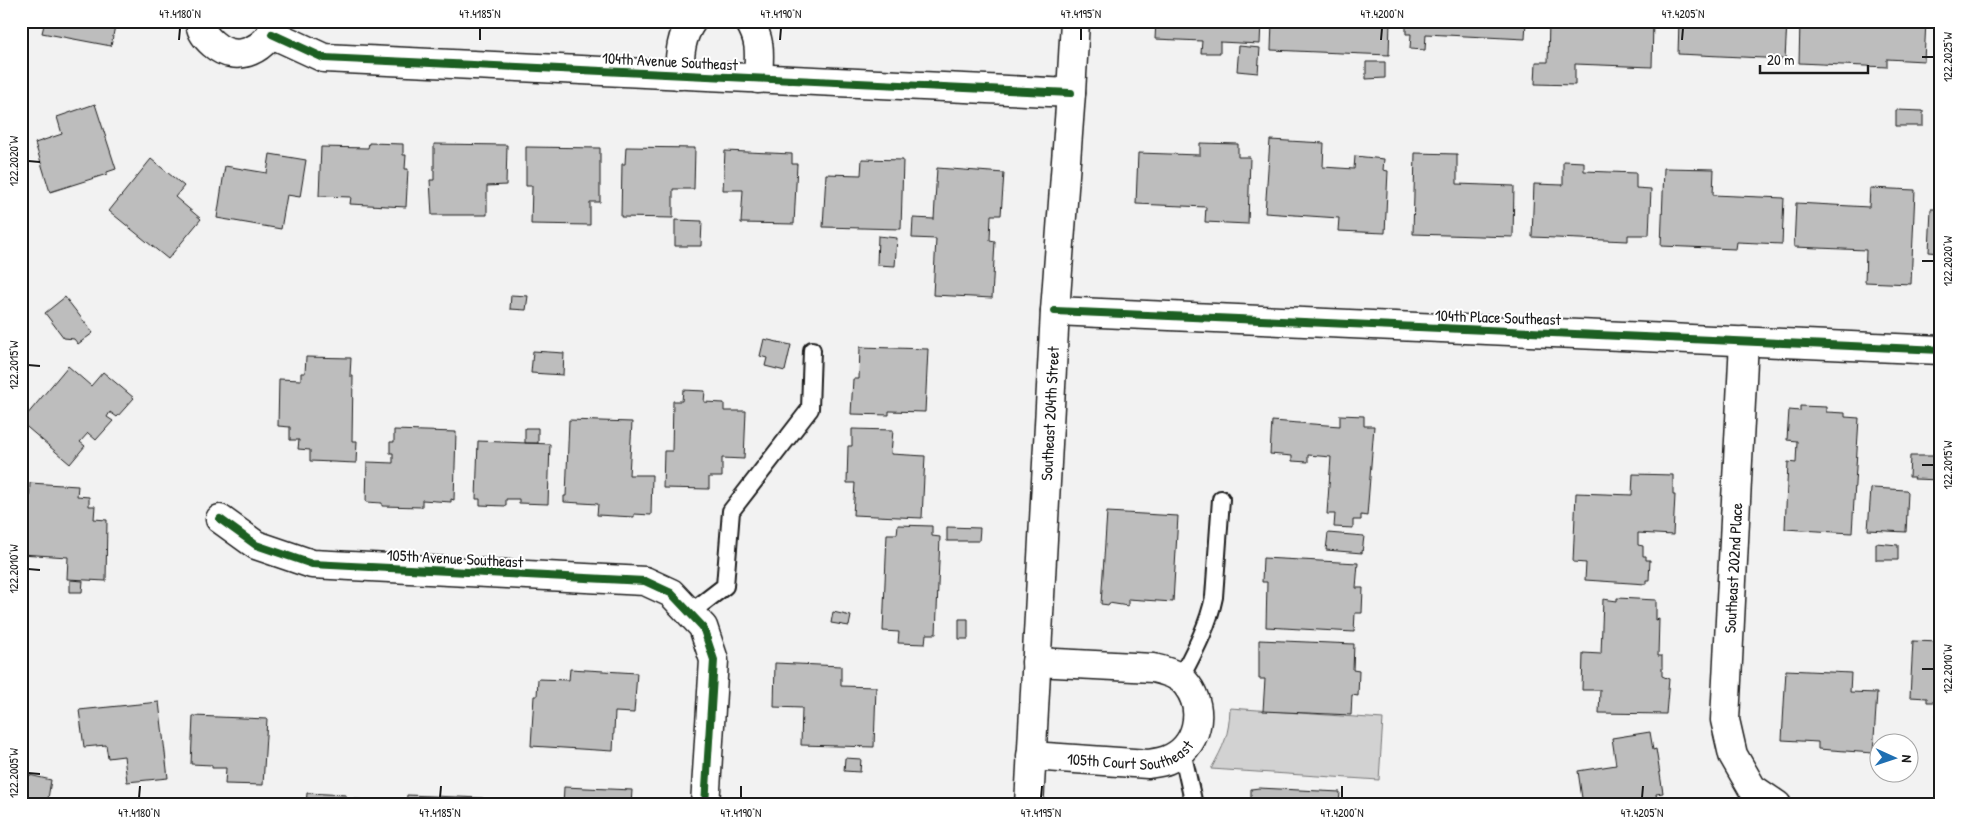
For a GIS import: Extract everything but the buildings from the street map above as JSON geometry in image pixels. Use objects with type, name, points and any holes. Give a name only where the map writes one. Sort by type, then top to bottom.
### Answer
[{"type":"street","name":"104th Avenue Southeast","points":[[200,21],[207,39],[218,49],[233,54],[248,52],[262,45],[274,28],[324,58],[1071,93]]},
{"type":"street","name":"104th Avenue Southeast","points":[[679,75],[684,32],[692,21]]},
{"type":"street","name":"104th Avenue Southeast","points":[[749,21],[757,35],[759,50],[758,79]]},
{"type":"street","name":"Southeast 204th Street","points":[[1029,805],[1055,311],[1075,21]]},
{"type":"street","name":"104th Place Southeast","points":[[1055,311],[1941,350]]},
{"type":"street","name":"Southeast 202nd Place","points":[[1744,341],[1725,720],[1733,755],[1752,788],[1777,805]]},
{"type":"street","name":"105th Avenue Southeast","points":[[220,519],[256,545],[312,564],[645,581],[671,593],[703,627],[714,660],[705,805]]},
{"type":"street","name":"105th Court Southeast","points":[[1031,756],[1148,764],[1167,760],[1182,751],[1194,736],[1198,718],[1195,699],[1186,683],[1171,672],[1152,668],[1036,662]]},
{"type":"lane","points":[[690,613],[725,586],[731,511],[810,409],[812,350]]},
{"type":"lane","points":[[1180,679],[1202,639],[1211,613],[1214,597],[1221,499]]},
{"type":"lane","points":[[1182,751],[1194,805]]},
{"type":"shaded area","points":[[1230,708],[1383,719],[1379,780],[1211,769],[1225,740]]},
{"type":"cycle path","points":[[272,34],[324,58],[1071,93]]},
{"type":"cycle path","points":[[1055,311],[1941,350]]},
{"type":"cycle path","points":[[220,519],[256,545],[312,564],[645,581],[671,593],[703,627],[714,660],[705,805]]}]
